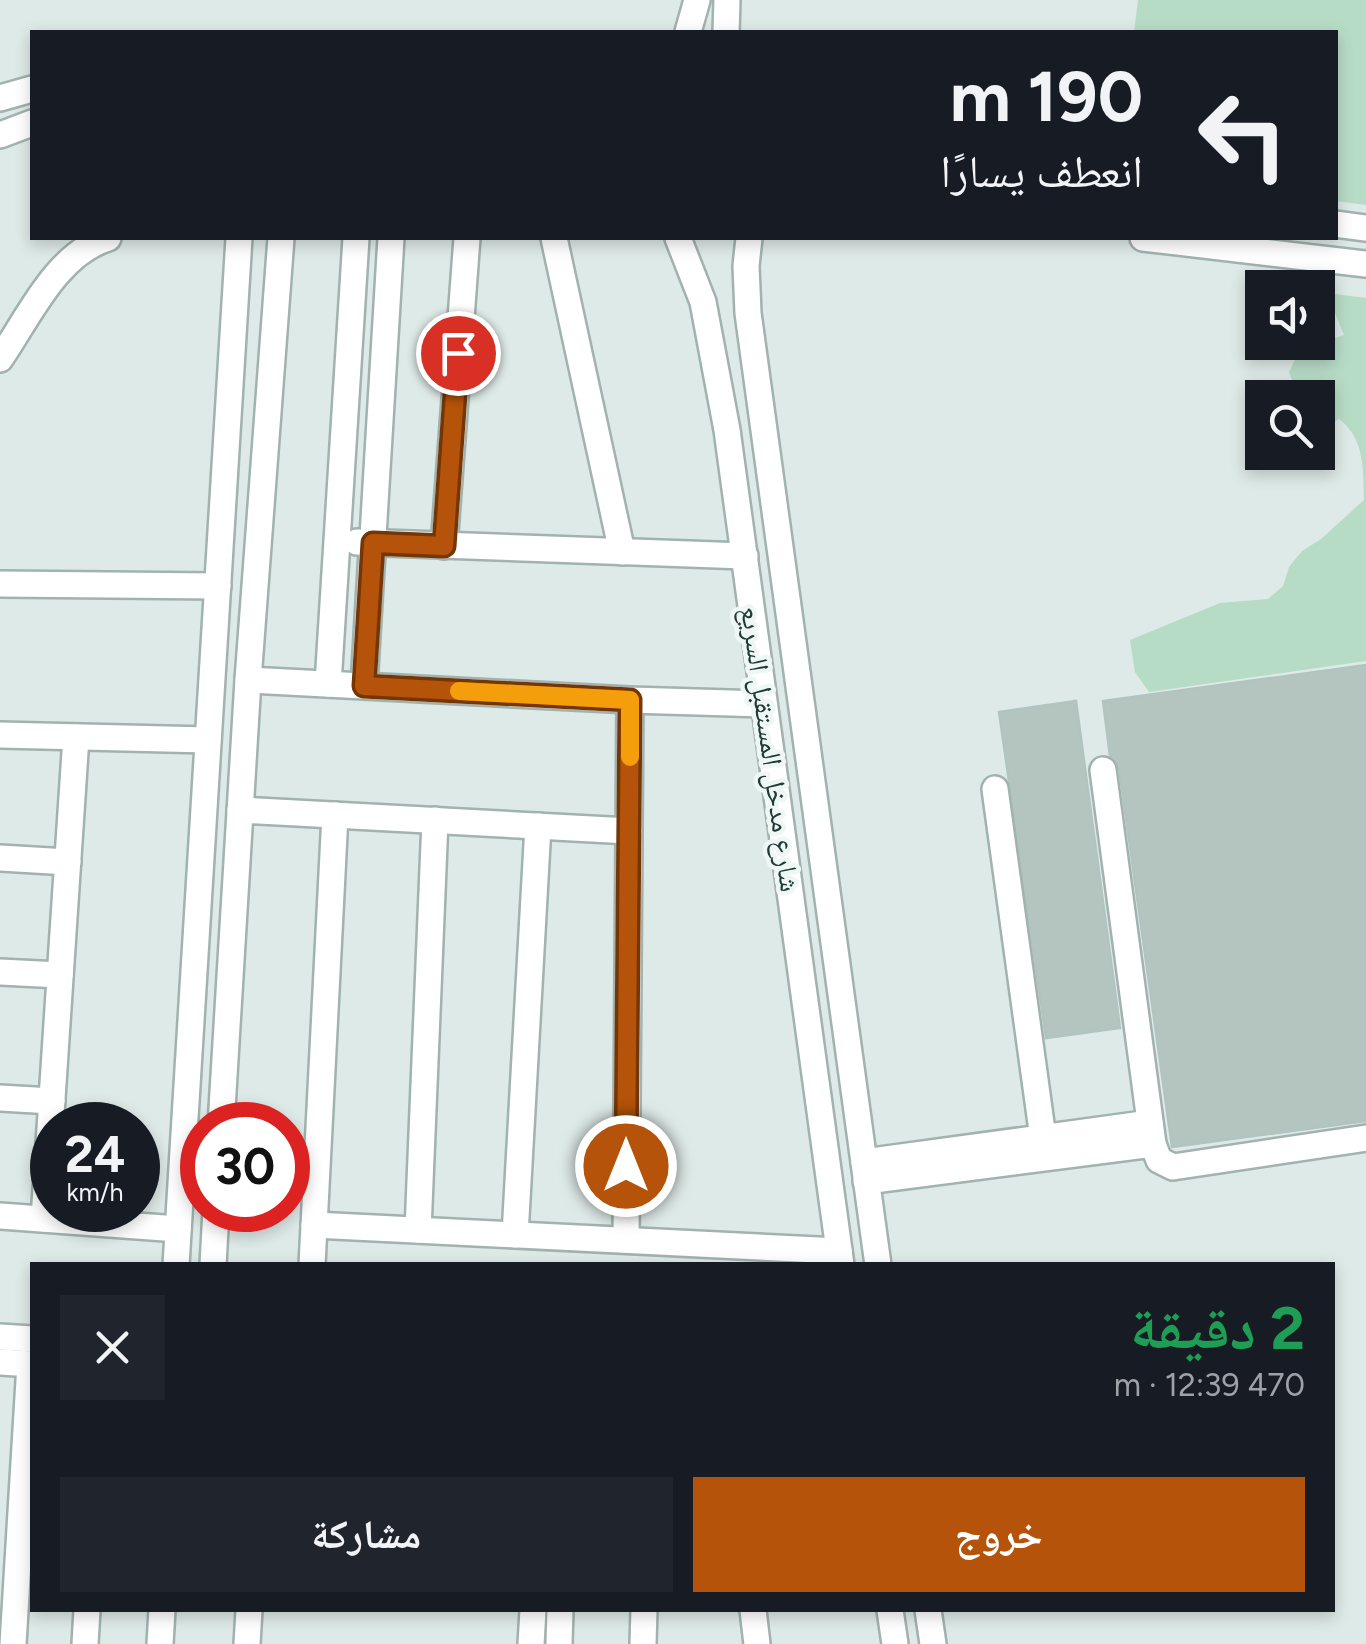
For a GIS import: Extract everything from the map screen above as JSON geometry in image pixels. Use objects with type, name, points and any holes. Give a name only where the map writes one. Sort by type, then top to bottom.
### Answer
[{"type":"street","points":[[689,30],[697,0]]},
{"type":"street","points":[[726,30],[727,0]]},
{"type":"street","points":[[0,98],[30,90]]},
{"type":"street","points":[[0,135],[30,125]]},
{"type":"street","points":[[1338,224],[1366,228]]},
{"type":"street","points":[[0,359],[70,258],[101,240]]},
{"type":"street","points":[[176,1262],[239,240]]},
{"type":"street","points":[[222,1102],[248,680],[281,240]]},
{"type":"street","points":[[328,684],[356,240]]},
{"type":"street","points":[[364,686],[391,240]]},
{"type":"street","points":[[444,546],[467,240]]},
{"type":"street","points":[[554,240],[622,552]]},
{"type":"street","name":"شارع مدخل المستقبل السريع","points":[[679,240],[704,302],[725,414],[840,1258]]},
{"type":"street","name":"شارع مدخل المستقبل السريع","points":[[748,240],[748,313],[878,1262]]},
{"type":"street","points":[[1161,240],[1366,264]]},
{"type":"street","points":[[337,542],[745,556]]},
{"type":"street","points":[[0,584],[218,586]]},
{"type":"street","points":[[248,680],[764,704]]},
{"type":"street","points":[[626,1240],[630,700]]},
{"type":"street","points":[[0,735],[208,740]]},
{"type":"street","points":[[0,1098],[52,1101],[76,737]]},
{"type":"street","points":[[1103,770],[1152,1134],[1159,1160],[1173,1167],[1366,1138]]},
{"type":"street","points":[[995,789],[1044,1138]]},
{"type":"street","points":[[240,810],[629,830]]},
{"type":"street","points":[[780,816],[816,811]]},
{"type":"street","points":[[312,1262],[335,815]]},
{"type":"street","points":[[418,1230],[435,820]]},
{"type":"street","points":[[515,1235],[538,826]]},
{"type":"street","points":[[0,858],[68,862]]},
{"type":"street","points":[[0,972],[60,974]]},
{"type":"street","points":[[865,1172],[1044,1138],[1152,1134]]},
{"type":"street","points":[[865,1172],[1152,1134]]},
{"type":"street","points":[[0,1216],[30,1218]]},
{"type":"street","points":[[314,1225],[626,1240],[840,1258]]},
{"type":"street","points":[[160,1228],[178,1229]]},
{"type":"street","points":[[213,1262],[215,1232]]},
{"type":"street","points":[[0,1337],[30,1355]]},
{"type":"street","points":[[0,1362],[30,1356]]},
{"type":"street","points":[[13,1644],[30,1386]]},
{"type":"street","points":[[85,1644],[87,1612]]},
{"type":"street","points":[[160,1644],[162,1612]]},
{"type":"street","points":[[247,1644],[249,1612]]},
{"type":"street","points":[[532,1644],[533,1612]]},
{"type":"street","points":[[559,1644],[560,1612]]},
{"type":"street","points":[[643,1644],[644,1612]]},
{"type":"street","points":[[752,1612],[757,1644]]},
{"type":"street","points":[[890,1612],[895,1644]]},
{"type":"street","points":[[928,1612],[932,1644]]},
{"type":"green space","points":[[1138,0],[1366,0],[1366,205],[1338,201],[1338,30],[1134,30]]},
{"type":"green space","points":[[1335,294],[1366,298],[1366,661],[1149,692],[1135,672],[1130,640],[1220,603],[1268,599],[1283,586],[1289,567],[1302,551],[1364,500],[1358,445],[1347,427],[1339,419],[1335,421],[1335,380],[1292,380],[1289,372],[1295,360],[1335,360],[1335,338],[1344,335],[1335,313]]},
{"type":"building","points":[[1366,665],[1366,1121],[1172,1147],[1119,768],[1110,756],[1103,701]]},
{"type":"building","points":[[1076,701],[1120,1028],[1046,1038],[999,712]]},
{"type":"slow traffic","points":[[459,691],[630,700],[630,757]]},
{"type":"route","points":[[458,353],[444,546],[373,543],[364,686],[630,700],[626,1166]]}]
